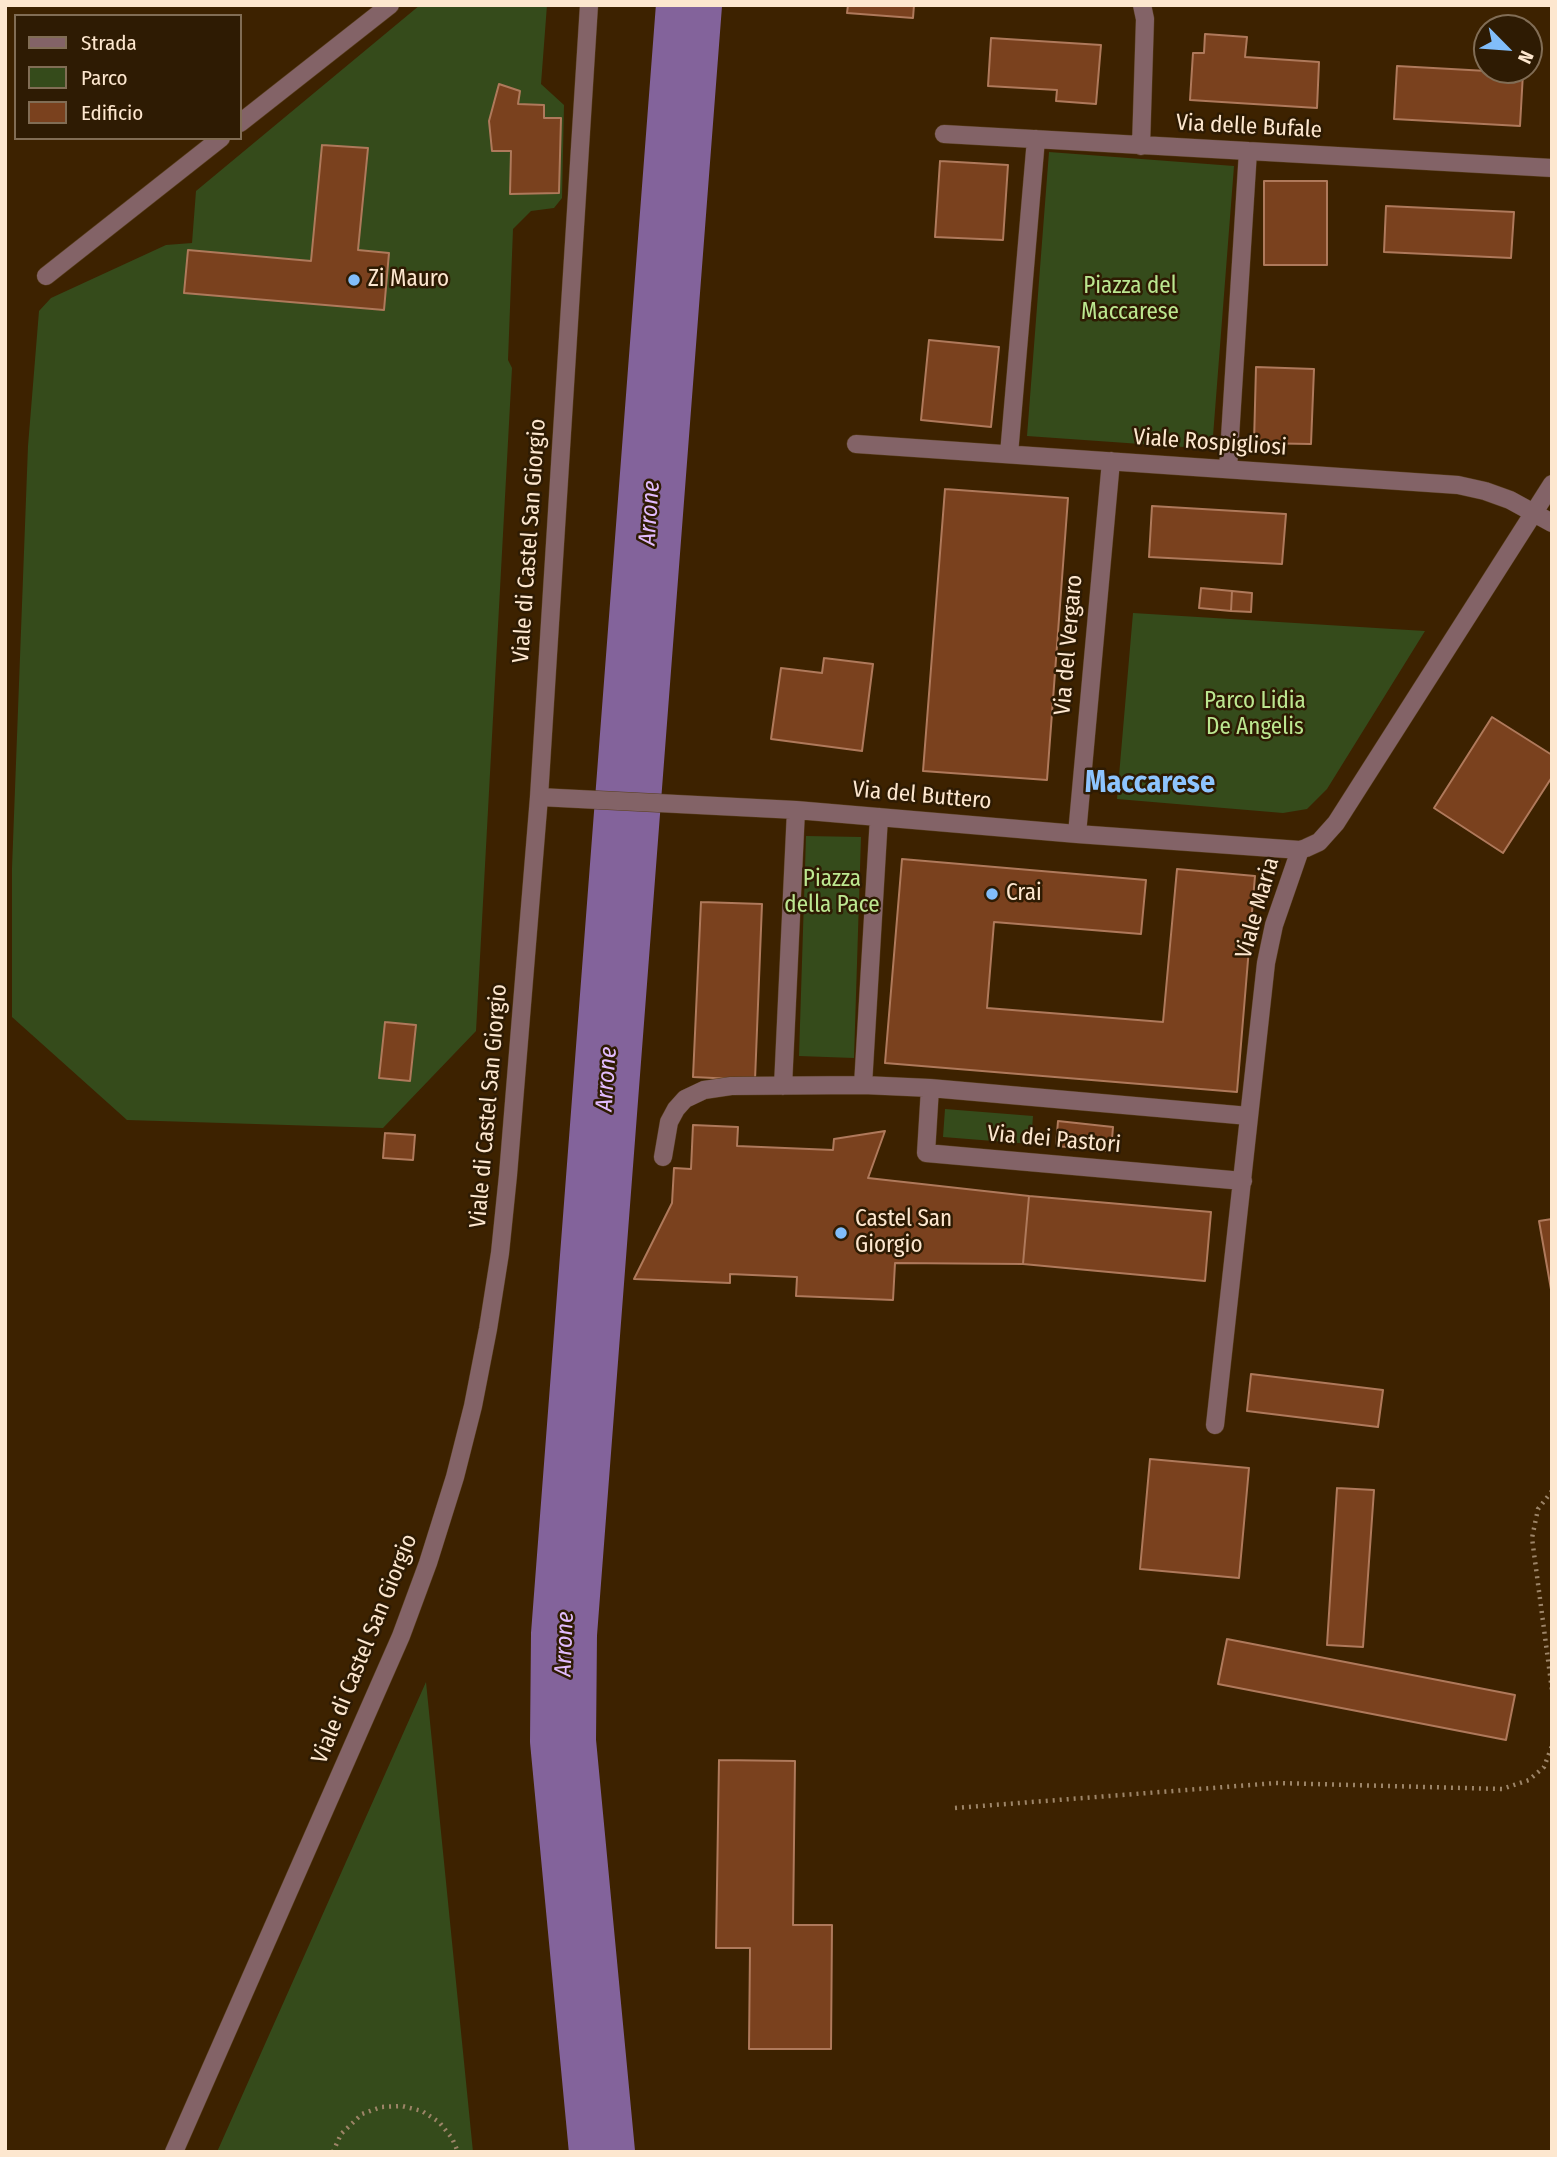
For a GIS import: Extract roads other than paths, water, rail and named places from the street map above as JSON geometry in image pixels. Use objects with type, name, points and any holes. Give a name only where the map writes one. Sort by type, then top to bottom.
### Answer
[{"type":"street","points":[[242,122],[390,5]]},
{"type":"street","name":"Viale di Castel San Giorgio","points":[[174,2152],[390,1665],[424,1575],[454,1476],[480,1369],[500,1253],[539,797],[589,5]]},
{"type":"street","points":[[1141,145],[1145,19],[1142,5]]},
{"type":"street","name":"Via delle Bufale","points":[[944,134],[1552,169]]},
{"type":"street","points":[[1009,454],[1035,139]]},
{"type":"street","points":[[46,276],[218,140]]},
{"type":"street","points":[[1228,469],[1248,151]]},
{"type":"street","name":"Viale Rospigliosi","points":[[856,444],[1458,485],[1497,495],[1552,523]]},
{"type":"street","name":"Via del Vergaro","points":[[1077,834],[1111,461]]},
{"type":"street","name":"Viale Maria","points":[[1215,1425],[1269,945],[1279,906],[1300,850],[1319,842],[1336,823],[1552,484]]},
{"type":"street","name":"Via del Buttero","points":[[539,797],[796,810],[1300,850]]},
{"type":"street","points":[[783,1086],[796,810]]},
{"type":"street","points":[[863,1084],[879,817]]},
{"type":"street","name":"Via dei Pastori","points":[[663,1157],[669,1122],[676,1110],[695,1093],[716,1087],[863,1084],[1249,1116]]},
{"type":"street","name":"Via dei Pastori","points":[[930,1088],[926,1153],[1243,1181]]},
{"type":"waterway","name":"Arrone","points":[[602,2152],[563,1741],[564,1634],[689,5]]},
{"type":"place","name":"Zi Mauro","points":[[354,280]]},
{"type":"place","name":"Crai","points":[[992,894]]},
{"type":"place","name":"Castel San Giorgio","points":[[841,1233]]},
{"type":"district","name":"Maccarese","points":[[1150,784]]},
{"type":"park label","name":"Piazza del Maccarese","points":[[1130,300]]},
{"type":"park label","name":"Parco Lidia De Angelis","points":[[1255,715]]},
{"type":"park label","name":"Piazza della Pace","points":[[832,893]]}]
